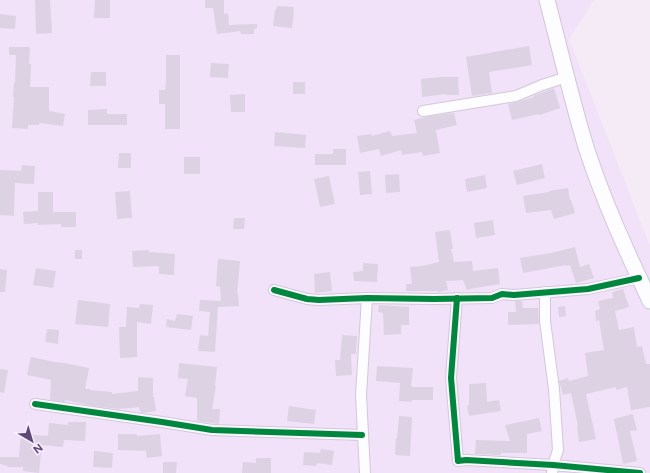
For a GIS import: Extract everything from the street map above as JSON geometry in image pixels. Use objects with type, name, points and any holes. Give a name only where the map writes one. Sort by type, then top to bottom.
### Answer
[{"type":"main road","points":[[547,0],[586,147],[622,240],[650,301]]},
{"type":"street","points":[[423,111],[516,96],[542,85],[567,77]]},
{"type":"street","points":[[274,290],[307,299],[319,300],[367,298],[492,298],[502,294],[514,295],[588,289],[639,278]]},
{"type":"street","points":[[545,292],[545,321],[554,389],[558,450],[552,469]]},
{"type":"street","points":[[365,473],[361,395],[367,298]]},
{"type":"street","points":[[457,298],[451,378],[458,461],[466,460],[552,469],[640,473]]},
{"type":"street","points":[[35,404],[212,430],[362,435]]},
{"type":"shaded area","points":[[0,0],[594,0],[569,39],[650,246],[650,473],[0,473]]},
{"type":"building","points":[[35,0],[50,0],[52,33],[36,34]]},
{"type":"building","points":[[95,0],[110,0],[110,18],[94,18]]},
{"type":"building","points":[[205,0],[224,0],[224,14],[228,13],[229,25],[257,24],[257,28],[254,29],[254,34],[241,34],[240,31],[217,34],[213,8],[205,8]]},
{"type":"building","points":[[277,6],[294,7],[292,28],[273,26]]},
{"type":"building","points":[[0,14],[16,16],[15,29],[0,28]]},
{"type":"building","points":[[529,46],[532,65],[489,72],[492,93],[472,96],[466,57]]},
{"type":"building","points":[[9,47],[30,47],[30,87],[49,87],[49,111],[65,114],[63,126],[39,123],[39,125],[28,125],[28,129],[12,128],[16,55],[9,55]]},
{"type":"building","points":[[166,55],[180,55],[180,129],[165,129],[165,104],[159,104],[159,90],[165,90]]},
{"type":"building","points":[[211,63],[229,64],[228,78],[210,77]]},
{"type":"building","points":[[91,72],[106,72],[106,86],[90,86]]},
{"type":"building","points":[[458,77],[459,95],[446,94],[422,97],[421,79]]},
{"type":"building","points":[[293,82],[305,82],[305,94],[293,94]]},
{"type":"building","points":[[554,88],[560,108],[540,115],[512,120],[508,104],[534,97],[533,96]]},
{"type":"building","points":[[245,94],[245,112],[231,112],[230,95]]},
{"type":"building","points":[[107,109],[107,114],[127,114],[127,125],[88,125],[88,110]]},
{"type":"building","points":[[454,113],[457,125],[436,130],[440,153],[423,156],[422,152],[402,155],[401,150],[381,156],[379,149],[360,153],[357,136],[371,134],[372,136],[390,131],[392,136],[417,133],[414,120]]},
{"type":"building","points":[[275,132],[306,135],[305,148],[274,146]]},
{"type":"building","points":[[333,149],[346,149],[346,165],[315,165],[315,154],[333,154]]},
{"type":"building","points":[[119,153],[131,153],[131,168],[118,168]]},
{"type":"building","points":[[184,157],[200,157],[200,174],[184,174]]},
{"type":"building","points":[[542,164],[545,178],[517,185],[513,171]]},
{"type":"building","points":[[22,165],[35,166],[34,184],[15,183],[14,216],[0,215],[0,170],[21,171]]},
{"type":"building","points":[[370,171],[372,194],[360,195],[358,172]]},
{"type":"building","points":[[399,174],[400,192],[386,193],[385,175]]},
{"type":"building","points":[[485,175],[487,188],[467,192],[465,179]]},
{"type":"building","points":[[329,176],[335,204],[320,207],[314,179]]},
{"type":"building","points":[[568,188],[570,200],[575,213],[554,219],[551,210],[526,213],[523,196]]},
{"type":"building","points":[[130,191],[132,218],[117,219],[115,192]]},
{"type":"building","points":[[38,192],[53,192],[53,212],[76,212],[76,227],[61,227],[61,224],[24,224],[23,212],[38,211]]},
{"type":"building","points":[[234,218],[245,218],[244,229],[233,229]]},
{"type":"building","points":[[493,220],[495,235],[476,238],[474,223]]},
{"type":"building","points":[[450,230],[453,249],[451,249],[454,262],[472,261],[473,271],[498,268],[500,284],[467,290],[463,280],[446,281],[448,290],[438,292],[406,291],[406,284],[412,284],[410,267],[439,262],[435,232]]},
{"type":"building","points":[[575,247],[580,267],[589,264],[594,278],[576,283],[570,265],[523,273],[520,258]]},
{"type":"building","points":[[75,250],[82,250],[82,259],[75,259]]},
{"type":"building","points":[[149,250],[149,252],[175,254],[174,275],[159,274],[159,266],[133,267],[132,251]]},
{"type":"building","points":[[218,259],[240,261],[237,294],[239,306],[218,307],[215,352],[198,351],[200,335],[208,336],[210,312],[199,311],[200,300],[221,301],[220,287],[216,286]]},
{"type":"building","points":[[363,263],[378,264],[377,282],[354,281],[353,272],[363,271]]},
{"type":"building","points":[[36,268],[56,271],[53,288],[33,285]]},
{"type":"building","points":[[0,269],[7,270],[5,292],[0,292]]},
{"type":"building","points":[[330,272],[332,291],[315,293],[314,274]]},
{"type":"building","points":[[623,289],[629,307],[615,311],[619,330],[634,327],[637,347],[642,346],[646,364],[650,364],[650,407],[631,410],[627,387],[616,390],[616,387],[586,394],[596,439],[579,442],[578,426],[571,393],[563,395],[559,381],[568,378],[569,381],[588,376],[585,353],[604,350],[599,320],[596,321],[595,311],[600,309],[598,301],[613,298],[612,292]]},
{"type":"building","points":[[78,300],[110,304],[108,327],[75,324]]},
{"type":"building","points":[[515,301],[522,301],[523,308],[538,308],[539,324],[508,325],[508,312],[516,312]]},
{"type":"building","points":[[140,304],[153,305],[151,324],[137,322],[137,357],[120,358],[119,327],[126,327],[127,307],[139,308]]},
{"type":"building","points":[[379,305],[409,307],[409,325],[401,325],[401,334],[384,335],[383,313],[378,312]]},
{"type":"building","points":[[565,306],[566,316],[559,317],[558,307]]},
{"type":"building","points":[[177,314],[193,316],[191,330],[166,327],[167,319],[175,321]]},
{"type":"building","points":[[47,329],[59,330],[58,344],[45,342]]},
{"type":"building","points":[[342,335],[357,336],[356,354],[351,354],[352,375],[336,376],[335,360],[340,360]]},
{"type":"building","points":[[31,357],[89,368],[85,389],[112,392],[112,394],[138,391],[138,377],[153,378],[153,397],[156,411],[142,413],[140,412],[139,407],[119,409],[92,406],[65,400],[65,402],[50,400],[51,380],[27,375]]},
{"type":"building","points":[[179,363],[217,367],[216,386],[212,409],[220,409],[219,424],[197,421],[197,398],[185,396],[188,379],[178,378]]},
{"type":"building","points":[[377,366],[413,368],[411,386],[433,387],[433,400],[412,400],[412,402],[399,401],[400,383],[376,381]]},
{"type":"building","points":[[0,369],[8,370],[4,393],[0,392]]},
{"type":"building","points":[[486,383],[487,402],[499,400],[501,411],[469,416],[467,406],[469,405],[469,384]]},
{"type":"building","points":[[289,406],[316,410],[314,424],[287,421]]},
{"type":"building","points":[[633,414],[637,430],[630,431],[637,461],[623,464],[614,419]]},
{"type":"building","points":[[399,416],[412,417],[410,456],[395,455]]},
{"type":"building","points":[[539,418],[542,431],[527,434],[527,453],[501,453],[501,455],[475,454],[476,440],[510,441],[505,425]]},
{"type":"building","points":[[68,422],[86,422],[85,441],[64,440],[63,447],[42,445],[39,473],[23,471],[23,467],[7,467],[8,466],[0,464],[0,457],[19,457],[21,434],[48,436],[49,423],[68,425]]},
{"type":"building","points":[[118,434],[137,434],[137,436],[160,434],[162,456],[147,458],[146,451],[118,450]]},
{"type":"building","points":[[321,449],[334,451],[332,465],[317,463],[316,466],[303,465],[304,452],[320,453]]},
{"type":"building","points":[[94,451],[113,453],[112,468],[93,467]]},
{"type":"building","points":[[256,458],[271,458],[271,473],[242,473],[243,462],[256,463]]},
{"type":"building","points":[[163,462],[177,462],[176,473],[163,473]]},
{"type":"cycle path","points":[[274,290],[307,299],[319,300],[367,298],[492,298],[502,294],[514,295],[588,289],[639,278]]},
{"type":"cycle path","points":[[457,298],[451,378],[458,461],[466,460],[553,465],[640,473]]},
{"type":"cycle path","points":[[35,404],[212,430],[362,435]]}]
